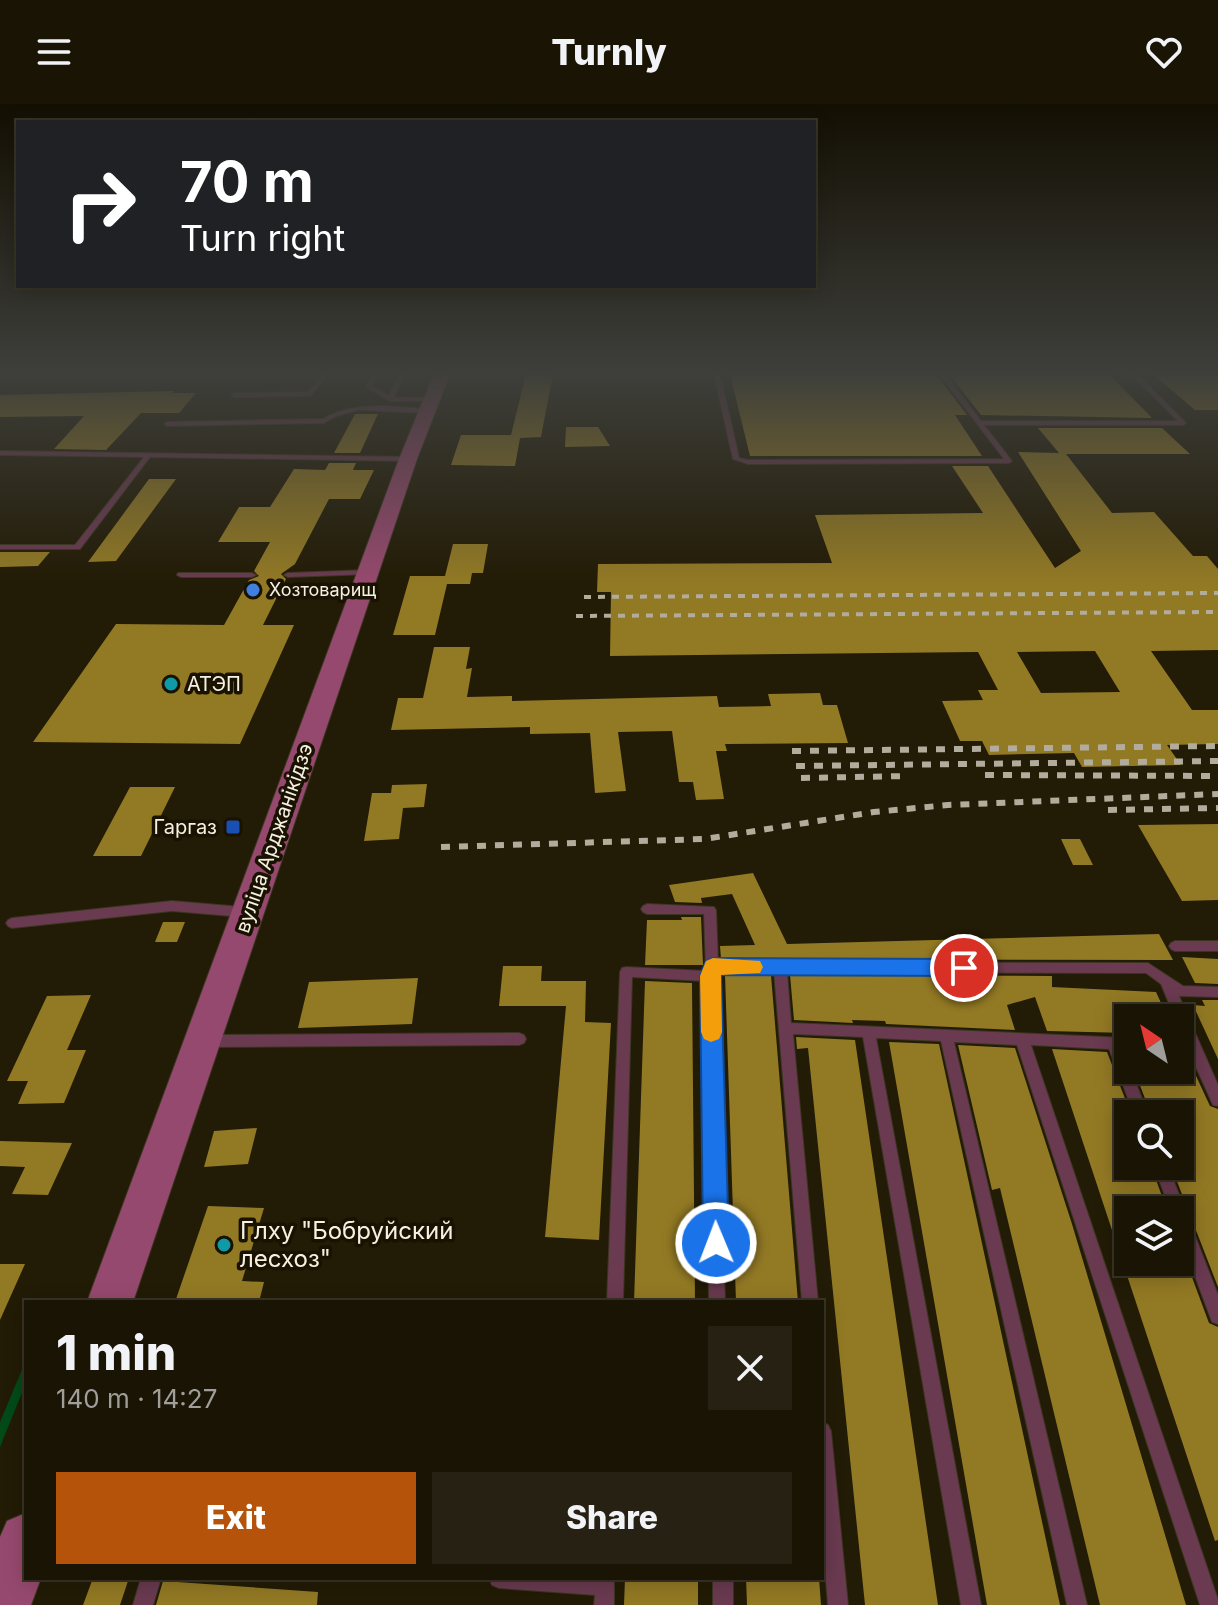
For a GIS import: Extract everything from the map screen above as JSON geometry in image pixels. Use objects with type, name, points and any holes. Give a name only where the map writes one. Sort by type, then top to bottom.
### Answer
[{"type":"main road","name":"вуліца Арджанікідзэ","points":[[111,1300],[414,444]]},
{"type":"main road","points":[[3,1605],[24,1546]]},
{"type":"lane","points":[[733,444],[736,459],[748,462],[1009,461],[996,444]]},
{"type":"lane","points":[[0,453],[408,459]]},
{"type":"lane","points":[[0,547],[77,547],[148,456]]},
{"type":"lane","points":[[288,575],[368,572]]},
{"type":"lane","points":[[181,575],[252,575]]},
{"type":"lane","points":[[12,923],[172,906],[248,913]]},
{"type":"lane","points":[[647,909],[710,910],[717,1300]]},
{"type":"lane","points":[[1175,946],[1218,946]]},
{"type":"lane","points":[[780,967],[810,1300]]},
{"type":"lane","points":[[615,1300],[626,972],[712,972],[780,967],[1148,968],[1181,991],[1218,992]]},
{"type":"lane","points":[[1166,980],[1174,1004]]},
{"type":"lane","points":[[785,1028],[1114,1044]]},
{"type":"lane","points":[[868,1031],[971,1605]]},
{"type":"lane","points":[[946,1036],[1077,1605]]},
{"type":"lane","points":[[203,1041],[519,1039]]},
{"type":"lane","points":[[1022,1039],[1210,1605]]},
{"type":"lane","points":[[1194,1059],[1218,1100]]},
{"type":"lane","points":[[1194,1253],[1218,1316]]},
{"type":"lane","points":[[824,1453],[838,1605]]},
{"type":"lane","points":[[143,1605],[150,1580]]},
{"type":"lane","points":[[516,1580],[604,1590]]},
{"type":"lane","points":[[723,1580],[723,1605]]},
{"type":"green space","points":[[24,1365],[24,1388],[0,1447],[0,1422]]},
{"type":"building","points":[[59,444],[112,444],[106,450],[54,449]]},
{"type":"building","points":[[339,444],[364,444],[360,453],[334,453]]},
{"type":"building","points":[[458,444],[519,444],[515,466],[451,465]]},
{"type":"building","points":[[565,444],[610,446],[565,447]]},
{"type":"building","points":[[747,444],[974,444],[982,456],[750,456]]},
{"type":"building","points":[[1051,444],[1179,444],[1190,454],[1066,454],[1112,513],[1154,512],[1193,556],[1207,556],[1218,569],[1218,650],[1151,651],[1192,710],[1218,710],[1218,744],[1167,745],[1181,765],[1082,767],[1074,753],[989,755],[982,741],[960,741],[942,701],[983,700],[978,690],[998,690],[978,652],[610,656],[611,592],[597,592],[598,564],[832,563],[815,515],[983,513],[952,466],[988,466],[1055,568],[1081,551],[1018,452],[1059,453]],"holes":[[[1095,651],[1120,692],[1041,693],[1017,652]]]},
{"type":"building","name":"АТЭП","points":[[329,463],[356,463],[353,470],[374,470],[360,499],[329,499],[295,564],[281,574],[286,579],[263,625],[294,625],[240,744],[33,742],[116,624],[224,625],[249,580],[259,576],[254,571],[270,542],[218,542],[239,507],[270,507],[294,469],[325,470]]},
{"type":"building","points":[[149,479],[176,479],[116,561],[88,562]]},
{"type":"building","points":[[453,544],[488,544],[483,573],[472,573],[470,584],[447,584],[435,635],[393,635],[410,576],[445,576]]},
{"type":"building","points":[[0,552],[50,552],[38,566],[0,567]]},
{"type":"building","points":[[434,647],[470,647],[466,669],[472,668],[467,697],[512,696],[512,701],[717,696],[719,707],[771,706],[768,694],[820,693],[823,705],[837,705],[848,743],[725,744],[727,751],[716,751],[724,799],[696,800],[693,782],[679,782],[672,731],[618,732],[626,791],[595,793],[590,733],[530,734],[530,727],[391,730],[398,698],[423,698]]},
{"type":"building","points":[[427,784],[424,807],[403,808],[399,839],[364,841],[372,793],[391,793],[392,785]]},
{"type":"building","points":[[130,787],[175,787],[141,856],[93,856]]},
{"type":"building","points":[[1218,824],[1218,900],[1182,901],[1138,825]]},
{"type":"building","points":[[1061,839],[1080,839],[1093,865],[1073,865]]},
{"type":"building","points":[[753,873],[787,944],[1159,934],[1173,960],[721,959],[720,946],[755,945],[732,894],[701,898],[702,903],[675,902],[669,885]]},
{"type":"building","points":[[681,917],[701,917],[703,965],[645,965],[647,920],[682,920]]},
{"type":"building","points":[[163,922],[185,922],[177,942],[155,942]]},
{"type":"building","points":[[1182,957],[1218,959],[1218,984],[1195,983]]},
{"type":"building","points":[[503,966],[542,966],[541,981],[586,981],[585,1022],[611,1023],[599,1240],[545,1237],[566,1006],[499,1006]]},
{"type":"building","points":[[725,975],[771,975],[798,1300],[736,1300]]},
{"type":"building","points":[[790,975],[1052,976],[1052,987],[1156,992],[1162,1004],[1114,1004],[1114,1033],[1047,1031],[1035,997],[1007,1005],[1015,1030],[886,1024],[885,1021],[794,1020]]},
{"type":"building","points":[[418,978],[412,1024],[298,1028],[309,982]]},
{"type":"building","points":[[645,981],[692,983],[695,1300],[634,1300]]},
{"type":"building","points":[[91,995],[67,1050],[86,1050],[64,1103],[18,1104],[28,1081],[7,1081],[47,996]]},
{"type":"building","points":[[1202,1000],[1218,1000],[1218,1059],[1194,1007],[1205,1006]]},
{"type":"building","points":[[796,1037],[855,1040],[938,1605],[865,1605],[808,1048],[797,1049]]},
{"type":"building","points":[[889,1042],[939,1044],[1060,1605],[987,1605]]},
{"type":"building","points":[[958,1045],[1015,1048],[1072,1224],[1186,1605],[1100,1605],[1000,1188],[992,1190]]},
{"type":"building","points":[[1052,1049],[1107,1052],[1114,1070],[1114,1084],[1119,1084],[1126,1100],[1114,1100],[1114,1180],[1156,1180],[1162,1196],[1114,1196],[1114,1236]]},
{"type":"building","points":[[1194,1071],[1210,1106],[1218,1109],[1218,1287],[1194,1225],[1194,1196],[1183,1196],[1176,1180],[1194,1180],[1194,1100],[1146,1100],[1139,1084],[1194,1084]]},
{"type":"building","points":[[257,1128],[248,1164],[204,1167],[214,1131]]},
{"type":"building","points":[[0,1141],[72,1143],[48,1195],[12,1194],[25,1167],[0,1166]]},
{"type":"building","name":"Глху \"Бобруйский лесхоз\"","points":[[208,1206],[264,1208],[242,1281],[264,1282],[260,1300],[176,1300]]},
{"type":"building","points":[[0,1264],[25,1264],[0,1320]]},
{"type":"building","points":[[1127,1276],[1192,1276],[1209,1323],[1218,1327],[1218,1540],[1215,1541]]},
{"type":"building","points":[[92,1580],[128,1580],[120,1605],[83,1605]]},
{"type":"building","points":[[625,1580],[698,1580],[698,1605],[624,1605]]},
{"type":"building","points":[[746,1580],[819,1580],[821,1605],[747,1605]]},
{"type":"building","points":[[163,1581],[318,1592],[317,1605],[156,1605]]},
{"type":"railway","points":[[584,597],[1218,593]]},
{"type":"railway","points":[[576,616],[1218,612]]},
{"type":"railway","points":[[792,751],[1218,746]]},
{"type":"railway","points":[[796,766],[1218,761]]},
{"type":"railway","points":[[985,775],[1218,776]]},
{"type":"railway","points":[[801,778],[909,776]]},
{"type":"railway","points":[[441,847],[705,839],[874,812],[948,805],[1218,794]]},
{"type":"railway","points":[[1108,810],[1218,808]]},
{"type":"slow traffic","points":[[711,1032],[710,976],[713,967],[753,967]]},
{"type":"place","name":"Хозтоварищ","points":[[253,590]]},
{"type":"place","name":"АТЭП","points":[[171,684]]},
{"type":"place","name":"Гаргаз","points":[[233,827]]},
{"type":"place","name":"Глху \"Бобруйский лесхоз\"","points":[[224,1245]]},
{"type":"route","points":[[716,1243],[710,976],[713,967],[964,968]]}]
